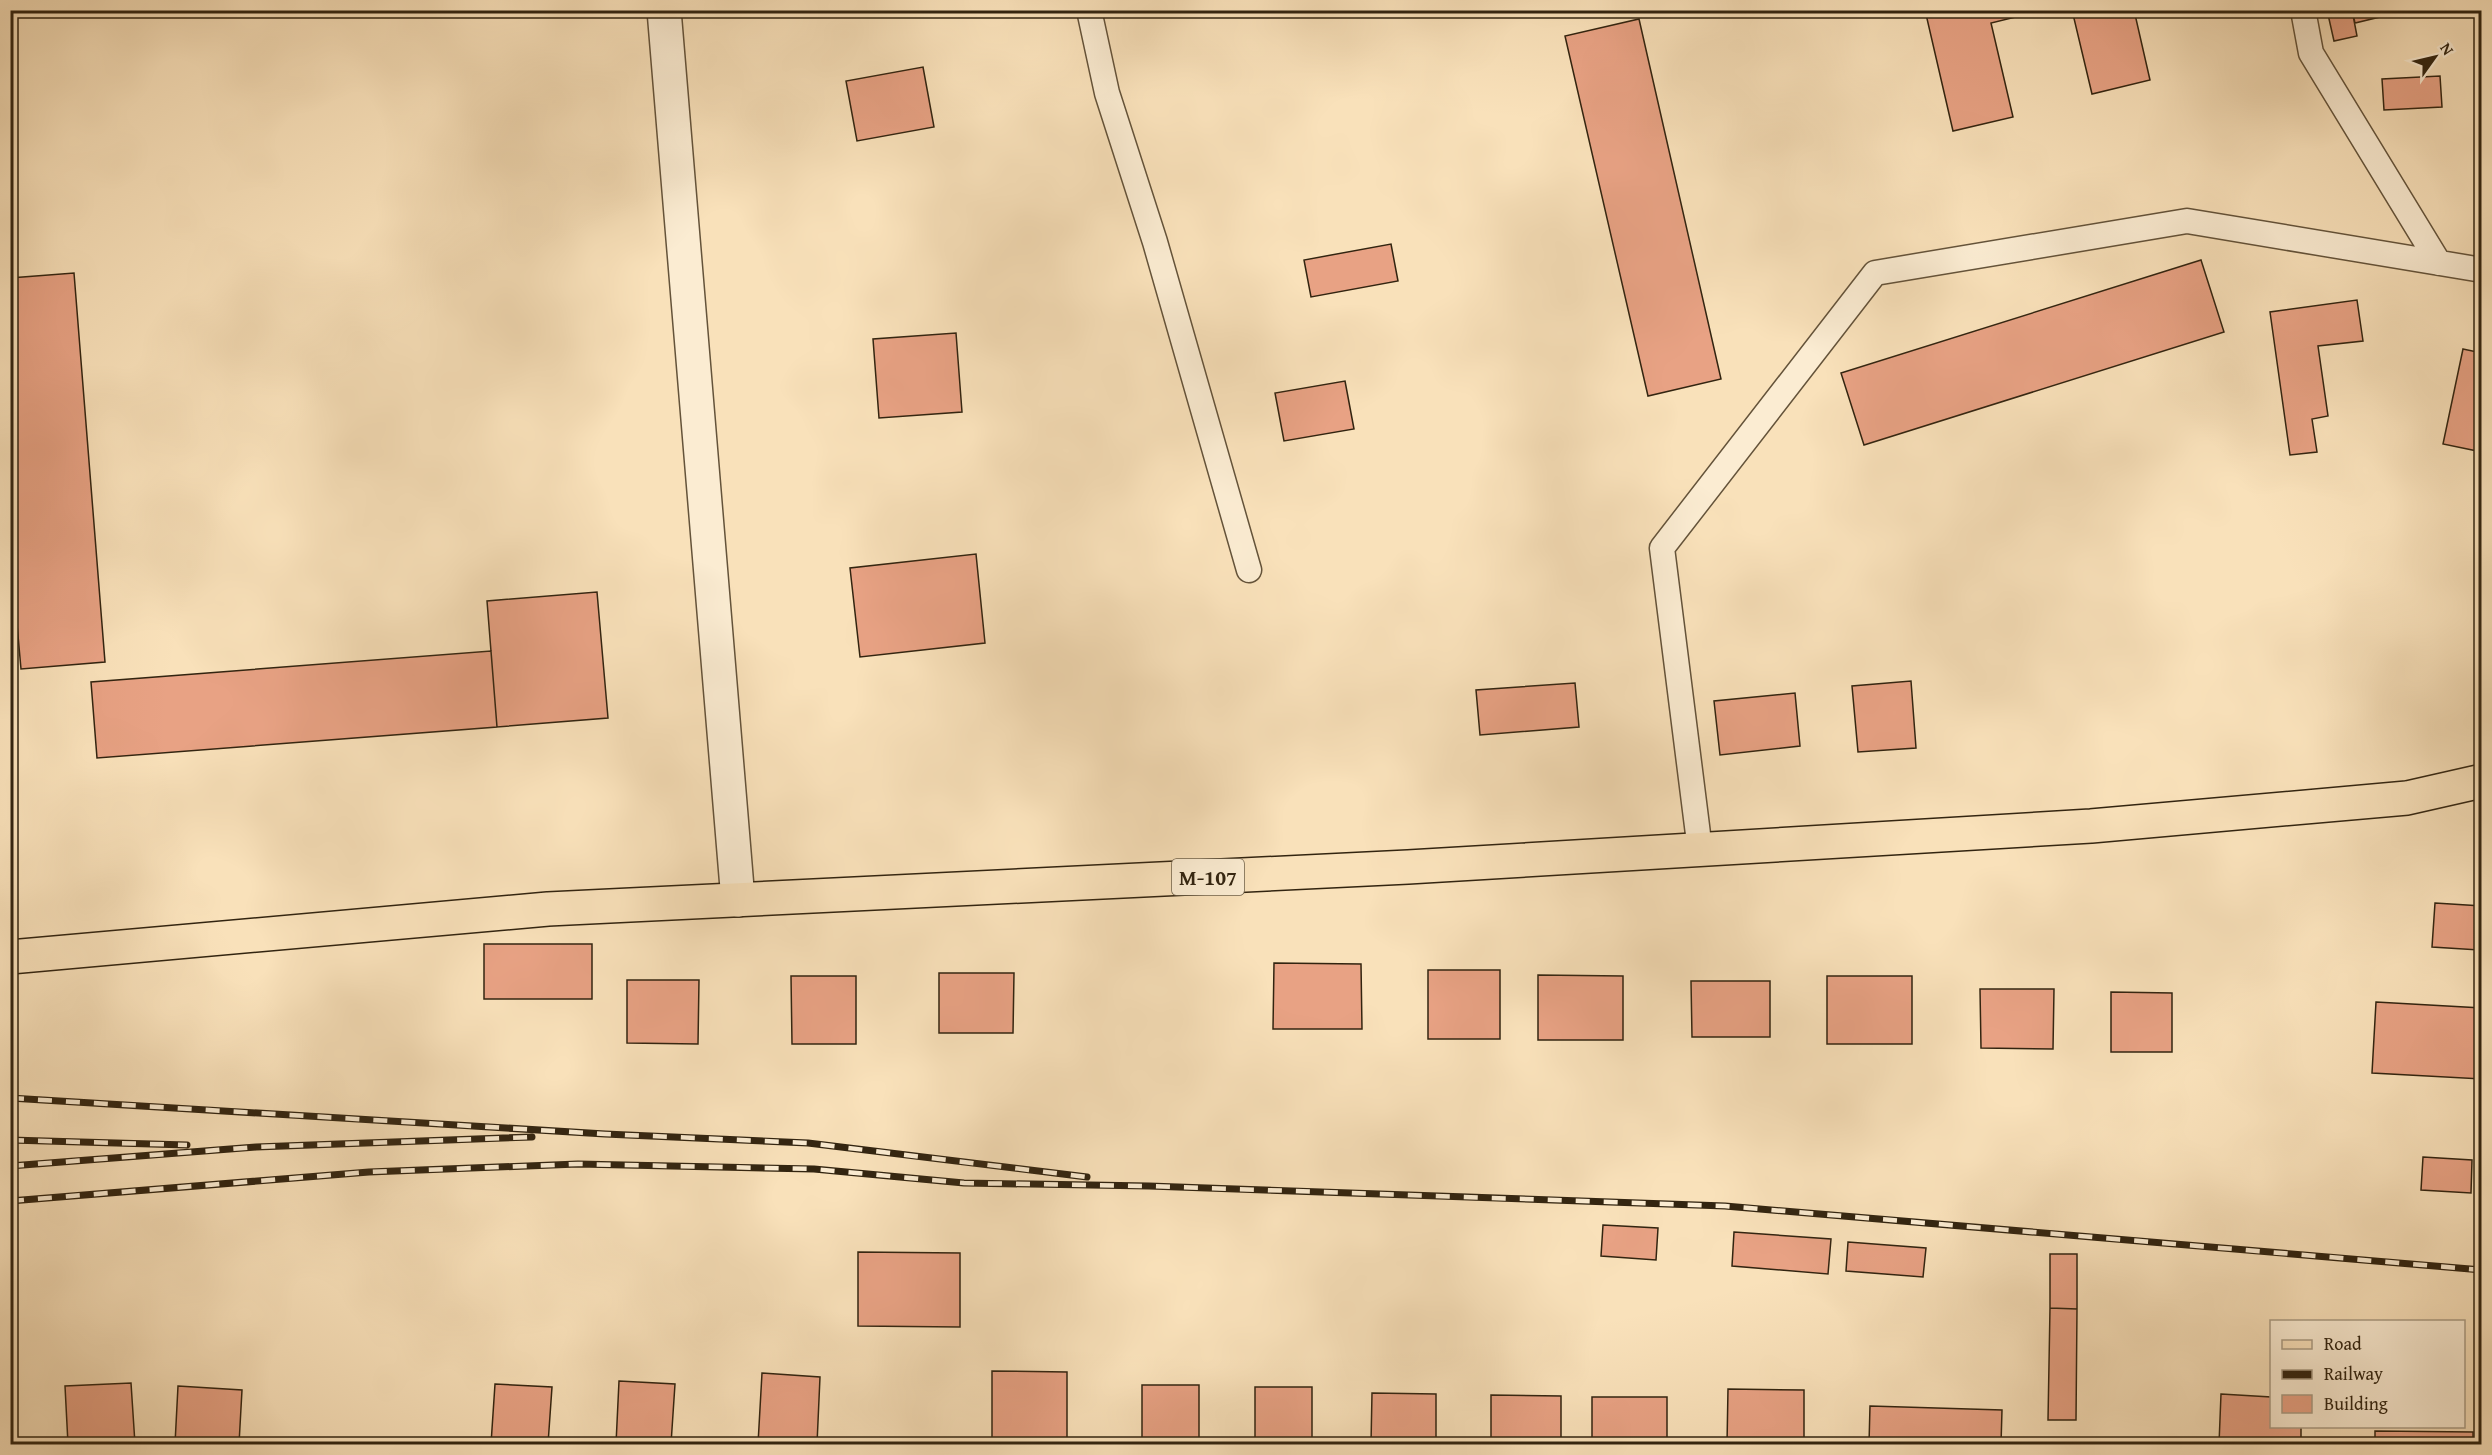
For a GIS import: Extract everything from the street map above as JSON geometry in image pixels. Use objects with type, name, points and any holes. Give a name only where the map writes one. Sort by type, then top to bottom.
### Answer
[{"type":"main road","name":"М-107","points":[[10,957],[548,909],[1419,867],[2091,826],[2407,798],[2481,781]]},
{"type":"street","points":[[664,10],[738,900]]},
{"type":"lane","points":[[1089,10],[1107,93],[1155,242],[1249,570]]},
{"type":"lane","points":[[2303,10],[2311,54],[2439,263]]},
{"type":"lane","points":[[1700,850],[1662,548],[1875,273],[2187,221],[2481,270]]},
{"type":"building","points":[[1169,10],[1203,10],[1170,16]]},
{"type":"building","points":[[1925,10],[2044,10],[1991,23],[2013,117],[1953,131]]},
{"type":"building","points":[[2072,10],[2134,10],[2150,80],[2092,94]]},
{"type":"building","points":[[2327,10],[2352,10],[2357,36],[2334,41]]},
{"type":"building","points":[[2352,10],[2409,10],[2355,23]]},
{"type":"building","points":[[1639,19],[1721,379],[1648,396],[1565,36]]},
{"type":"building","points":[[923,67],[934,127],[857,141],[846,81]]},
{"type":"building","points":[[2440,76],[2442,107],[2384,110],[2382,79]]},
{"type":"building","points":[[1391,244],[1398,281],[1311,297],[1304,260]]},
{"type":"building","points":[[2201,260],[2224,332],[1864,445],[1841,373]]},
{"type":"building","points":[[74,273],[105,662],[21,669],[10,546],[10,278]]},
{"type":"building","points":[[2357,300],[2363,341],[2318,346],[2328,416],[2312,419],[2317,452],[2290,455],[2270,312]]},
{"type":"building","points":[[956,333],[962,412],[879,418],[873,339]]},
{"type":"building","points":[[2463,349],[2482,353],[2482,452],[2443,444]]},
{"type":"building","points":[[1345,381],[1354,429],[1284,441],[1275,393]]},
{"type":"building","points":[[976,554],[985,643],[860,657],[850,568]]},
{"type":"building","points":[[597,592],[608,718],[497,727],[487,601]]},
{"type":"building","points":[[491,651],[497,727],[97,758],[91,682]]},
{"type":"building","points":[[1911,681],[1916,748],[1858,752],[1852,686]]},
{"type":"building","points":[[1575,683],[1579,727],[1480,735],[1476,690]]},
{"type":"building","points":[[1795,693],[1800,746],[1720,755],[1714,701]]},
{"type":"building","points":[[2435,903],[2482,906],[2479,950],[2432,947]]},
{"type":"building","points":[[484,944],[592,944],[592,999],[484,999]]},
{"type":"building","points":[[1274,963],[1361,964],[1362,1029],[1273,1029]]},
{"type":"building","points":[[1428,970],[1500,970],[1500,1039],[1428,1039]]},
{"type":"building","points":[[939,973],[1014,973],[1013,1033],[939,1033]]},
{"type":"building","points":[[1538,975],[1623,976],[1623,1040],[1538,1040]]},
{"type":"building","points":[[791,976],[856,976],[856,1044],[792,1044]]},
{"type":"building","points":[[1827,976],[1912,976],[1912,1044],[1827,1044]]},
{"type":"building","points":[[627,980],[699,980],[698,1044],[627,1043]]},
{"type":"building","points":[[1691,981],[1770,981],[1770,1037],[1692,1037]]},
{"type":"building","points":[[1980,989],[2054,989],[2053,1049],[1981,1048]]},
{"type":"building","points":[[2111,992],[2172,993],[2172,1052],[2111,1052]]},
{"type":"building","points":[[2376,1002],[2482,1008],[2482,1079],[2372,1073]]},
{"type":"building","points":[[2423,1157],[2472,1160],[2471,1193],[2421,1190]]},
{"type":"building","points":[[1603,1225],[1658,1228],[1656,1260],[1601,1256]]},
{"type":"building","points":[[1734,1232],[1831,1239],[1828,1274],[1732,1266]]},
{"type":"building","points":[[1848,1242],[1926,1248],[1923,1277],[1846,1271]]},
{"type":"building","points":[[858,1252],[960,1253],[960,1327],[858,1326]]},
{"type":"building","points":[[2050,1254],[2077,1254],[2077,1309],[2050,1308]]},
{"type":"building","points":[[2050,1308],[2077,1309],[2076,1420],[2048,1420]]},
{"type":"building","points":[[992,1371],[1067,1372],[1067,1444],[992,1444]]},
{"type":"building","points":[[762,1373],[820,1377],[817,1444],[758,1444]]},
{"type":"building","points":[[619,1381],[675,1384],[671,1444],[616,1444]]},
{"type":"building","points":[[131,1383],[135,1444],[68,1444],[65,1386]]},
{"type":"building","points":[[495,1384],[552,1387],[548,1444],[491,1444]]},
{"type":"building","points":[[1142,1385],[1199,1385],[1199,1444],[1142,1444]]},
{"type":"building","points":[[178,1386],[242,1390],[239,1444],[175,1444]]},
{"type":"building","points":[[1255,1387],[1312,1387],[1312,1444],[1255,1444]]},
{"type":"building","points":[[1728,1389],[1804,1390],[1804,1444],[1727,1444]]},
{"type":"building","points":[[1372,1393],[1436,1394],[1436,1444],[1371,1444]]},
{"type":"building","points":[[2221,1394],[2270,1397],[2270,1428],[2301,1428],[2301,1444],[2219,1444]]},
{"type":"building","points":[[1491,1395],[1561,1396],[1561,1444],[1491,1444]]},
{"type":"building","points":[[1592,1397],[1667,1397],[1667,1444],[1592,1444]]},
{"type":"building","points":[[1870,1406],[2002,1410],[2001,1444],[1869,1444]]},
{"type":"building","points":[[2375,1431],[2473,1432],[2473,1444],[2375,1444]]},
{"type":"railway","points":[[10,1098],[605,1134],[808,1143],[1087,1177]]},
{"type":"railway","points":[[10,1166],[256,1147],[532,1137]]},
{"type":"railway","points":[[10,1140],[187,1145]]},
{"type":"railway","points":[[10,1201],[369,1172],[578,1164],[814,1169],[964,1183],[1149,1186],[1725,1206],[2482,1270]]}]
